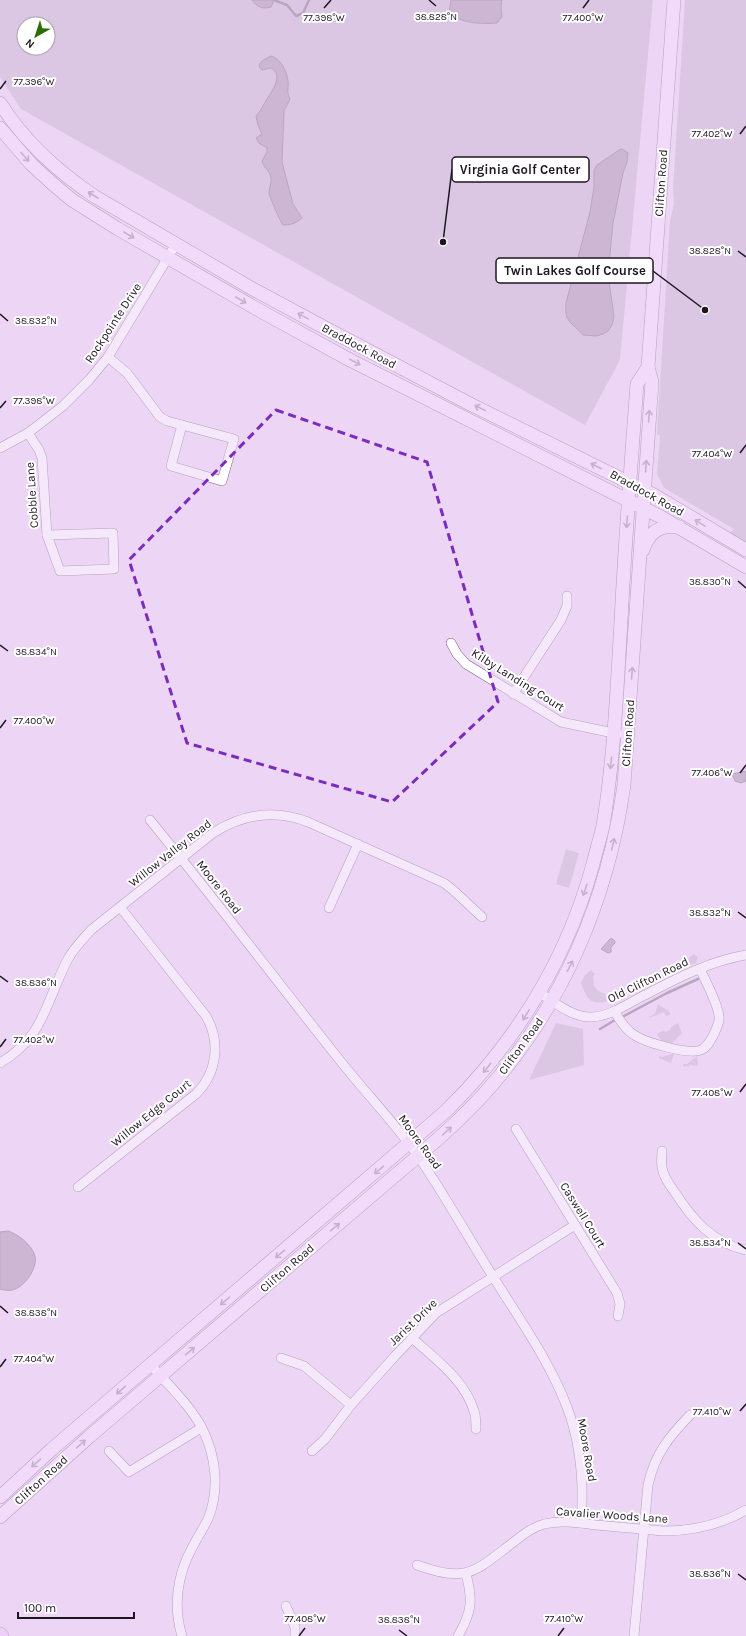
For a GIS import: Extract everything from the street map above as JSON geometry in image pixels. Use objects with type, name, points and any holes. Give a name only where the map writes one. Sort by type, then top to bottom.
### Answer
[{"type":"main road","name":"Clifton Road","points":[[0,1517],[90,1436],[447,1131],[484,1094],[531,1035],[552,1001],[583,940],[606,874],[620,815],[628,735],[652,382],[648,367],[674,0]]},
{"type":"main road","name":"Braddock Road","points":[[0,103],[29,141],[70,180],[94,196],[316,324],[470,404],[644,490],[746,550]]},
{"type":"main road","name":"Braddock Road","points":[[0,128],[31,164],[72,200],[168,258],[350,360],[628,500],[679,527],[746,567]]},
{"type":"main road","name":"Clifton Road","points":[[0,1497],[52,1449],[446,1111],[484,1072],[519,1025],[540,993],[569,935],[587,885],[602,828],[611,761],[637,384],[648,367]]},
{"type":"main road","points":[[639,563],[648,539],[654,531],[668,526],[679,527]]},
{"type":"street","name":"Rockpointe Drive","points":[[0,448],[28,433],[63,406],[77,393],[108,357],[176,244]]},
{"type":"street","points":[[108,357],[127,373],[160,417],[167,421],[182,425],[234,439],[222,481],[170,466],[182,425]]},
{"type":"street","name":"Cobble Lane","points":[[28,433],[39,450],[42,458],[47,535],[60,571],[114,569],[114,533],[47,535]]},
{"type":"street","points":[[514,694],[561,620],[567,606],[567,596]]},
{"type":"street","name":"Kilby Landing Court","points":[[451,643],[457,654],[466,664],[561,722],[628,735]]},
{"type":"street","name":"Willow Valley Road","points":[[0,1063],[13,1054],[38,1028],[64,969],[78,945],[91,930],[181,858],[225,826],[243,818],[263,815],[281,815],[300,819],[444,883],[482,917]]},
{"type":"street","name":"Moore Road","points":[[150,820],[352,1076],[409,1144],[418,1156],[493,1277],[546,1364],[568,1408],[576,1436],[580,1464],[582,1506],[581,1524]]},
{"type":"street","points":[[330,908],[358,844]]},
{"type":"street","name":"Willow Edge Court","points":[[78,1187],[196,1094],[208,1078],[215,1058],[214,1037],[206,1016],[120,907]]},
{"type":"street","name":"Old Clifton Road","points":[[540,993],[572,1012],[591,1017],[614,1011],[714,962],[746,955]]},
{"type":"street","points":[[614,1011],[627,1029],[635,1036],[649,1043],[691,1052],[700,1051],[708,1046],[717,1028],[720,1017],[717,1006],[700,969]]},
{"type":"street","name":"Caswell Court","points":[[516,1129],[618,1293],[620,1304],[618,1316]]},
{"type":"street","points":[[662,1151],[661,1166],[664,1175],[690,1215],[707,1232],[717,1239],[733,1247],[746,1250]]},
{"type":"street","name":"Jarist Drive","points":[[312,1451],[324,1439],[351,1405],[436,1314],[575,1225]]},
{"type":"street","points":[[412,1338],[445,1368],[466,1393],[475,1412],[476,1429]]},
{"type":"street","points":[[281,1358],[304,1366],[351,1405]]},
{"type":"street","points":[[151,1365],[193,1414],[211,1449],[215,1470],[213,1500],[208,1518],[186,1560],[177,1595],[177,1611],[182,1636]]},
{"type":"street","points":[[634,1636],[648,1485],[654,1463],[666,1440],[690,1415]]},
{"type":"street","points":[[109,1451],[129,1472],[201,1428]]},
{"type":"street","name":"Cavalier Woods Lane","points":[[466,1574],[483,1564],[534,1528],[551,1523],[663,1531],[694,1529],[724,1521],[746,1510]]},
{"type":"street","points":[[417,1565],[438,1573],[460,1575],[466,1574],[470,1588],[471,1605],[468,1617],[458,1636]]},
{"type":"street","points":[[286,1606],[294,1627],[295,1636]]},
{"type":"highlighted area","points":[[276,410],[427,462],[498,702],[392,802],[187,743],[129,560]]},
{"type":"shaded area","points":[[0,0],[653,0],[620,360],[585,425],[21,109],[0,77]]},
{"type":"shaded area","points":[[252,0],[274,0],[271,7],[265,8],[256,5]]},
{"type":"shaded area","points":[[451,0],[502,0],[502,17],[497,23],[478,23],[459,19],[449,12]]},
{"type":"shaded area","points":[[685,0],[746,0],[746,550],[725,538],[734,529],[664,488],[657,474],[660,436],[657,434],[670,221],[674,204],[673,189]]},
{"type":"shaded area","points":[[271,56],[280,62],[285,69],[287,77],[290,99],[284,111],[282,162],[293,204],[302,218],[294,223],[286,225],[283,225],[269,193],[271,177],[262,161],[267,152],[267,148],[259,143],[256,138],[262,134],[256,116],[272,92],[277,79],[275,71],[271,68],[262,70],[259,65],[262,61]]},
{"type":"shaded area","points":[[622,149],[628,153],[627,162],[623,173],[613,223],[608,274],[614,317],[612,325],[608,331],[603,334],[596,336],[583,335],[570,322],[566,315],[566,303],[590,212],[594,187],[594,170],[597,165]]},
{"type":"shaded area","points":[[746,771],[746,781],[741,783],[735,781],[732,774]]},
{"type":"shaded area","points":[[566,849],[579,853],[569,888],[556,884]]},
{"type":"shaded area","points":[[611,938],[615,941],[615,943],[611,947],[611,952],[608,953],[601,949]]},
{"type":"shaded area","points":[[694,954],[698,957],[696,963],[690,965],[688,959]]},
{"type":"shaded area","points":[[591,970],[595,974],[593,976],[594,986],[598,991],[605,994],[608,1001],[597,1003],[593,1002],[587,997],[581,983],[584,976]]},
{"type":"shaded area","points":[[658,1004],[670,1012],[670,1015],[666,1016],[664,1012],[649,1018],[655,1014]]},
{"type":"shaded area","points":[[556,1023],[583,1029],[584,1065],[529,1080]]},
{"type":"shaded area","points":[[678,1023],[682,1033],[672,1043],[661,1041],[657,1034],[664,1030],[665,1032],[671,1029],[671,1027]]},
{"type":"shaded area","points":[[674,1054],[671,1063],[659,1058],[659,1056],[663,1057]]},
{"type":"shaded area","points":[[697,1056],[698,1066],[689,1065],[689,1067],[684,1067],[683,1064],[687,1064]]},
{"type":"shaded area","points":[[8,1231],[20,1237],[28,1244],[35,1256],[35,1261],[32,1272],[21,1286],[12,1290],[4,1290],[0,1289],[0,1232]]},
{"type":"waterway","points":[[274,0],[287,5],[296,16],[303,13],[309,0]]},
{"type":"waterway","points":[[622,1017],[667,993],[698,979]]},
{"type":"waterway","points":[[600,1029],[615,1020]]},
{"type":"place","name":"Virginia Golf Center","points":[[443,242]]},
{"type":"place","name":"Twin Lakes Golf Course","points":[[705,310]]}]
